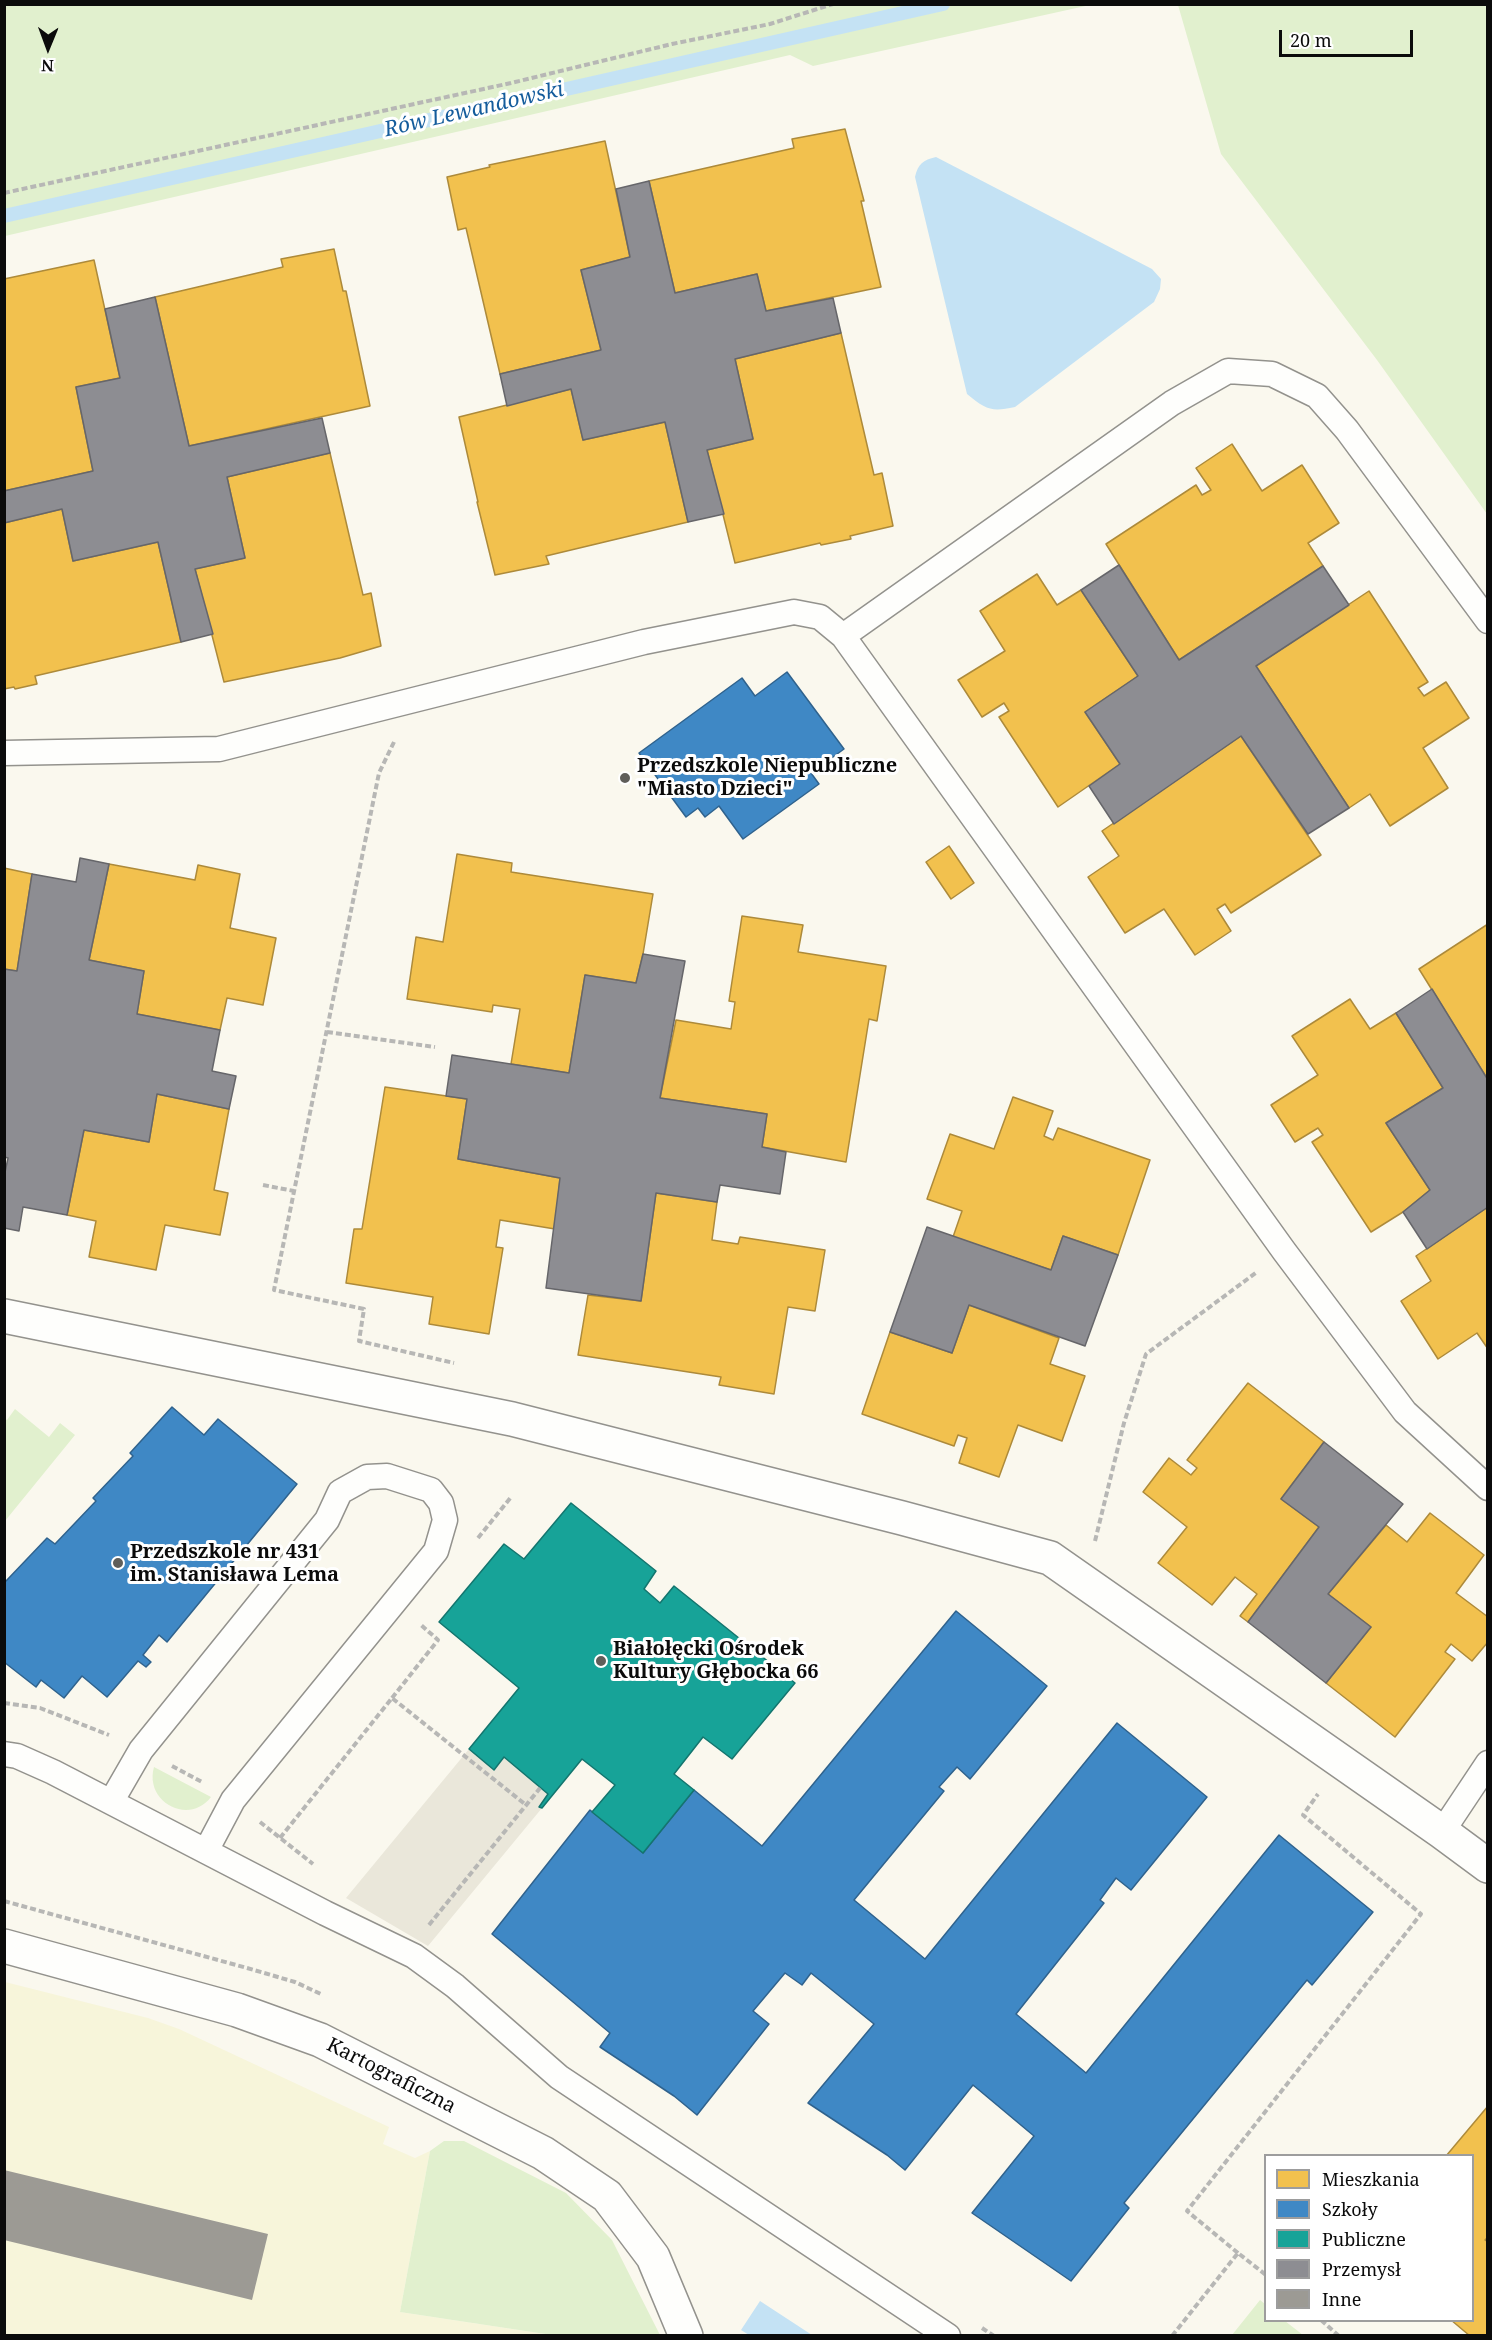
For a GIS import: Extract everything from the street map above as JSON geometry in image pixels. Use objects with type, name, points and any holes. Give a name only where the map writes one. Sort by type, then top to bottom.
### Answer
[{"type":"street","points":[[4,1316],[512,1419],[891,1515],[1050,1558],[1488,1866]]},
{"type":"street","name":"Kartograficzna","points":[[4,1946],[237,2010],[320,2040],[543,2153],[607,2196],[653,2257],[686,2336]]},
{"type":"lane","points":[[843,636],[1172,403],[1228,370],[1272,374],[1317,396],[1347,430],[1488,621]]},
{"type":"lane","points":[[4,753],[219,749],[644,642],[794,612],[820,617],[843,636],[1284,1251],[1405,1412],[1488,1488]]},
{"type":"lane","points":[[111,1802],[141,1750],[327,1520],[340,1492],[367,1478],[387,1476],[431,1490],[441,1503],[445,1520],[436,1551],[232,1800],[206,1851]]},
{"type":"lane","points":[[4,1754],[17,1756],[53,1772],[325,1913],[414,1956],[455,1986],[559,2077],[948,2336]]},
{"type":"lane","points":[[1442,1832],[1488,1764]]},
{"type":"path","points":[[4,193],[511,83],[672,44],[770,24],[833,4]]},
{"type":"path","points":[[414,700],[379,773],[274,1290],[364,1309],[359,1341],[456,1364]]},
{"type":"path","points":[[327,1032],[435,1047]]},
{"type":"path","points":[[263,1185],[294,1191]]},
{"type":"path","points":[[1093,1547],[1124,1423],[1146,1354],[1284,1251]]},
{"type":"path","points":[[280,1838],[392,1698],[526,1805]]},
{"type":"path","points":[[1264,2273],[1188,2211],[1421,1914],[1303,1815],[1339,1762]]},
{"type":"path","points":[[422,1934],[540,1788]]},
{"type":"path","points":[[1172,2336],[1238,2253]]},
{"type":"path","points":[[1323,2322],[1339,2336]]},
{"type":"path","points":[[975,2323],[994,2336]]},
{"type":"shaded area","points":[[469,1749],[504,1757],[548,1794],[540,1807],[542,1808],[428,1946],[346,1898]]},
{"type":"shaded area","points":[[5,1982],[148,2018],[179,2029],[389,2127],[383,2144],[415,2158],[430,2151],[400,2312],[552,2335],[5,2336]]},
{"type":"green space","points":[[4,5],[1090,5],[813,66],[790,55],[5,236]]},
{"type":"green space","points":[[1178,5],[1487,5],[1487,514],[1377,360],[1221,154]]},
{"type":"green space","points":[[15,1409],[49,1437],[60,1423],[75,1435],[5,1521],[5,1419],[7,1420]]},
{"type":"green space","points":[[154,1767],[211,1797],[202,1805],[191,1809],[170,1806],[156,1791],[153,1780]]},
{"type":"green space","points":[[444,2141],[464,2141],[566,2193],[612,2240],[660,2335],[552,2335],[400,2312],[430,2151]]},
{"type":"green space","points":[[1260,2300],[1264,2303],[1264,2322],[1286,2322],[1303,2335],[1232,2335]]},
{"type":"water","points":[[936,157],[1152,269],[1161,279],[1160,289],[1154,302],[1015,407],[990,408],[967,394],[915,177],[922,163]]},
{"type":"water","points":[[760,2301],[812,2335],[749,2335],[741,2330]]},
{"type":"building: Mieszkania","points":[[845,129],[864,201],[861,201],[881,287],[766,311],[757,274],[675,293],[649,181],[794,148],[792,139]]},
{"type":"building: Mieszkania","points":[[605,141],[630,257],[581,270],[601,350],[500,374],[466,228],[458,230],[447,177],[490,167],[489,165]]},
{"type":"building: Mieszkania","points":[[334,249],[343,291],[346,291],[370,406],[189,446],[155,297],[283,267],[281,259]]},
{"type":"building: Mieszkania","points":[[94,260],[120,378],[76,387],[93,471],[4,491],[4,279]]},
{"type":"building: Mieszkania","points":[[841,333],[874,475],[882,473],[893,526],[850,536],[851,539],[821,545],[820,543],[735,563],[707,450],[753,439],[735,359]]},
{"type":"building: Mieszkania","points":[[571,389],[583,440],[665,422],[688,522],[546,556],[549,564],[495,575],[459,417]]},
{"type":"building: Mieszkania","points":[[1232,444],[1262,491],[1302,465],[1339,523],[1308,543],[1323,566],[1179,660],[1106,544],[1196,485],[1202,495],[1211,490],[1196,468]]},
{"type":"building: Mieszkania","points":[[330,453],[363,595],[371,593],[381,646],[340,658],[224,682],[195,569],[245,558],[227,477]]},
{"type":"building: Mieszkania","points":[[62,509],[73,561],[158,542],[181,642],[35,676],[37,684],[4,689],[4,523]]},
{"type":"building: Mieszkania","points":[[1037,574],[1057,605],[1081,590],[1138,676],[1085,712],[1120,764],[1058,807],[999,717],[1009,711],[1004,703],[982,717],[958,680],[1005,651],[980,611]]},
{"type":"building: Mieszkania","points":[[1369,591],[1428,682],[1418,688],[1424,696],[1446,682],[1469,718],[1423,748],[1448,788],[1390,826],[1370,794],[1349,808],[1256,666]]},
{"type":"building: Mieszkania","points":[[1241,736],[1321,855],[1231,913],[1225,904],[1217,909],[1231,931],[1195,955],[1164,909],[1125,933],[1088,877],[1119,856],[1102,831]]},
{"type":"building: Mieszkania","points":[[949,846],[974,883],[951,899],[926,862]]},
{"type":"building: Mieszkania","points":[[457,854],[512,863],[511,872],[653,894],[636,983],[585,975],[569,1073],[511,1064],[520,1009],[493,1005],[492,1012],[407,999],[416,937],[443,942]]},
{"type":"building: Mieszkania","points":[[109,864],[195,880],[198,865],[240,874],[230,928],[276,938],[263,1005],[227,998],[220,1030],[137,1014],[144,971],[89,960]]},
{"type":"building: Mieszkania","points":[[4,868],[32,874],[17,971],[4,969]]},
{"type":"building: Mieszkania","points":[[742,916],[803,925],[798,952],[886,966],[877,1021],[869,1019],[846,1162],[762,1147],[767,1114],[660,1098],[676,1020],[731,1029],[735,1002],[729,1001]]},
{"type":"building: Mieszkania","points":[[1488,924],[1488,1080],[1419,969]]},
{"type":"building: Mieszkania","points":[[1350,999],[1370,1029],[1396,1013],[1443,1088],[1386,1123],[1430,1190],[1403,1212],[1371,1232],[1312,1142],[1323,1135],[1318,1128],[1295,1142],[1271,1105],[1318,1075],[1292,1036]]},
{"type":"building: Mieszkania","points":[[385,1087],[467,1099],[458,1159],[560,1178],[555,1229],[500,1220],[496,1247],[503,1248],[489,1334],[429,1324],[433,1297],[346,1283],[354,1229],[362,1229]]},
{"type":"building: Mieszkania","points":[[157,1094],[229,1109],[214,1190],[228,1193],[220,1235],[165,1225],[156,1270],[89,1257],[96,1221],[67,1215],[84,1130],[149,1142]]},
{"type":"building: Mieszkania","points":[[1013,1097],[1053,1111],[1044,1136],[1053,1140],[1058,1128],[1150,1160],[1118,1255],[1063,1236],[1051,1270],[953,1237],[962,1211],[927,1199],[950,1134],[994,1149]]},
{"type":"building: Mieszkania","points":[[656,1193],[717,1202],[712,1240],[738,1244],[740,1237],[825,1250],[815,1311],[788,1307],[774,1394],[719,1385],[721,1377],[578,1355],[588,1295],[641,1301]]},
{"type":"building: Mieszkania","points":[[1488,1207],[1488,1349],[1477,1333],[1438,1359],[1401,1301],[1431,1281],[1416,1256]]},
{"type":"building: Mieszkania","points":[[969,1305],[1059,1338],[1050,1364],[1085,1376],[1062,1441],[1018,1425],[999,1477],[959,1463],[967,1438],[958,1435],[954,1446],[862,1414],[890,1332],[952,1353]]},
{"type":"building: Mieszkania","points":[[1248,1383],[1324,1442],[1281,1499],[1319,1527],[1248,1622],[1240,1616],[1257,1594],[1235,1577],[1212,1605],[1158,1563],[1187,1527],[1143,1492],[1169,1458],[1191,1475],[1197,1468],[1187,1460]]},
{"type":"building: Mieszkania","points":[[1430,1513],[1484,1555],[1456,1593],[1488,1617],[1488,1642],[1472,1661],[1451,1644],[1445,1652],[1455,1659],[1395,1737],[1326,1683],[1371,1627],[1328,1594],[1386,1525],[1407,1542]]},
{"type":"building: Mieszkania","points":[[1488,2106],[1488,2237],[1485,2240],[1488,2242],[1488,2336],[1470,2336],[1453,2322],[1474,2322],[1474,2154],[1448,2154]]},
{"type":"building: Szkoły","points":[[787,672],[844,749],[811,773],[819,784],[743,839],[719,806],[705,817],[698,808],[686,817],[639,753],[742,678],[755,696]]},
{"type":"building: Szkoły","name":"Przedszkole nr 431 im. Stanisława Lema","points":[[172,1407],[204,1435],[218,1419],[297,1484],[167,1642],[159,1635],[143,1655],[151,1662],[146,1667],[138,1661],[107,1697],[82,1676],[64,1698],[41,1680],[36,1687],[4,1662],[4,1580],[6,1581],[47,1538],[55,1544],[96,1501],[93,1498],[133,1456],[130,1453]]},
{"type":"building: Szkoły","points":[[956,1611],[1047,1686],[970,1779],[957,1767],[939,1787],[944,1791],[854,1900],[925,1959],[1117,1723],[1207,1797],[1131,1890],[1116,1878],[1100,1900],[1104,1903],[1016,2014],[1086,2073],[1279,1835],[1373,1912],[1312,1985],[1307,1980],[1124,2203],[1129,2208],[1071,2281],[972,2213],[1034,2136],[973,2085],[905,2170],[887,2155],[808,2103],[874,2024],[811,1973],[802,1985],[785,1973],[753,2011],[769,2024],[697,2115],[674,2096],[600,2047],[610,2033],[492,1934],[590,1810],[643,1853],[694,1790],[762,1846]]},
{"type":"building: Publiczne","points":[[571,1503],[656,1571],[644,1589],[660,1603],[674,1586],[795,1683],[732,1759],[703,1737],[674,1774],[694,1790],[643,1853],[592,1812],[615,1785],[582,1759],[542,1808],[539,1807],[548,1794],[504,1757],[494,1770],[469,1749],[519,1688],[439,1622],[504,1544],[524,1559]]},
{"type":"building: Przemysł","points":[[649,181],[675,293],[757,274],[766,311],[833,298],[841,333],[735,359],[753,439],[707,450],[724,514],[688,522],[665,422],[583,440],[571,389],[507,406],[500,374],[601,350],[581,270],[630,257],[616,189]]},
{"type":"building: Przemysł","points":[[155,297],[189,446],[322,418],[330,453],[227,477],[245,558],[195,569],[213,634],[181,642],[158,542],[73,561],[62,509],[4,523],[4,491],[93,471],[76,387],[120,378],[105,309]]},
{"type":"building: Przemysł","points":[[1119,565],[1179,660],[1323,566],[1349,605],[1256,666],[1349,808],[1308,834],[1241,736],[1114,824],[1089,786],[1120,764],[1085,712],[1138,676],[1081,590]]},
{"type":"building: Przemysł","points":[[80,858],[109,864],[89,960],[144,971],[137,1014],[220,1030],[212,1071],[236,1076],[229,1109],[157,1094],[149,1142],[84,1130],[67,1215],[23,1207],[19,1231],[4,1228],[4,1177],[8,1158],[4,1157],[4,969],[17,971],[32,874],[76,882]]},
{"type":"building: Przemysł","points":[[643,954],[685,961],[660,1098],[767,1114],[762,1147],[786,1152],[780,1194],[720,1185],[717,1202],[656,1193],[641,1301],[546,1288],[560,1178],[458,1159],[467,1099],[446,1096],[452,1055],[569,1073],[585,975],[636,983]]},
{"type":"building: Przemysł","points":[[1432,989],[1488,1080],[1488,1207],[1427,1249],[1403,1212],[1430,1190],[1386,1123],[1443,1088],[1396,1013]]},
{"type":"building: Przemysł","points":[[927,1227],[1051,1270],[1063,1236],[1118,1255],[1085,1346],[969,1305],[952,1353],[890,1332]]},
{"type":"building: Przemysł","points":[[1324,1442],[1403,1504],[1328,1594],[1371,1627],[1326,1683],[1248,1622],[1319,1527],[1281,1499]]},
{"type":"building: Inne","points":[[4,2170],[268,2234],[252,2300],[4,2240]]},
{"type":"waterway","name":"Rów Lewandowski","points":[[4,216],[943,4]]},
{"type":"place","name":"Przedszkole Niepubliczne \"Miasto Dzieci\"","points":[[625,778]]},
{"type":"place","name":"Przedszkole nr 431 im. Stanisława Lema","points":[[118,1563]]},
{"type":"place","name":"Białołęcki Ośrodek Kultury Głębocka 66","points":[[601,1661]]}]
